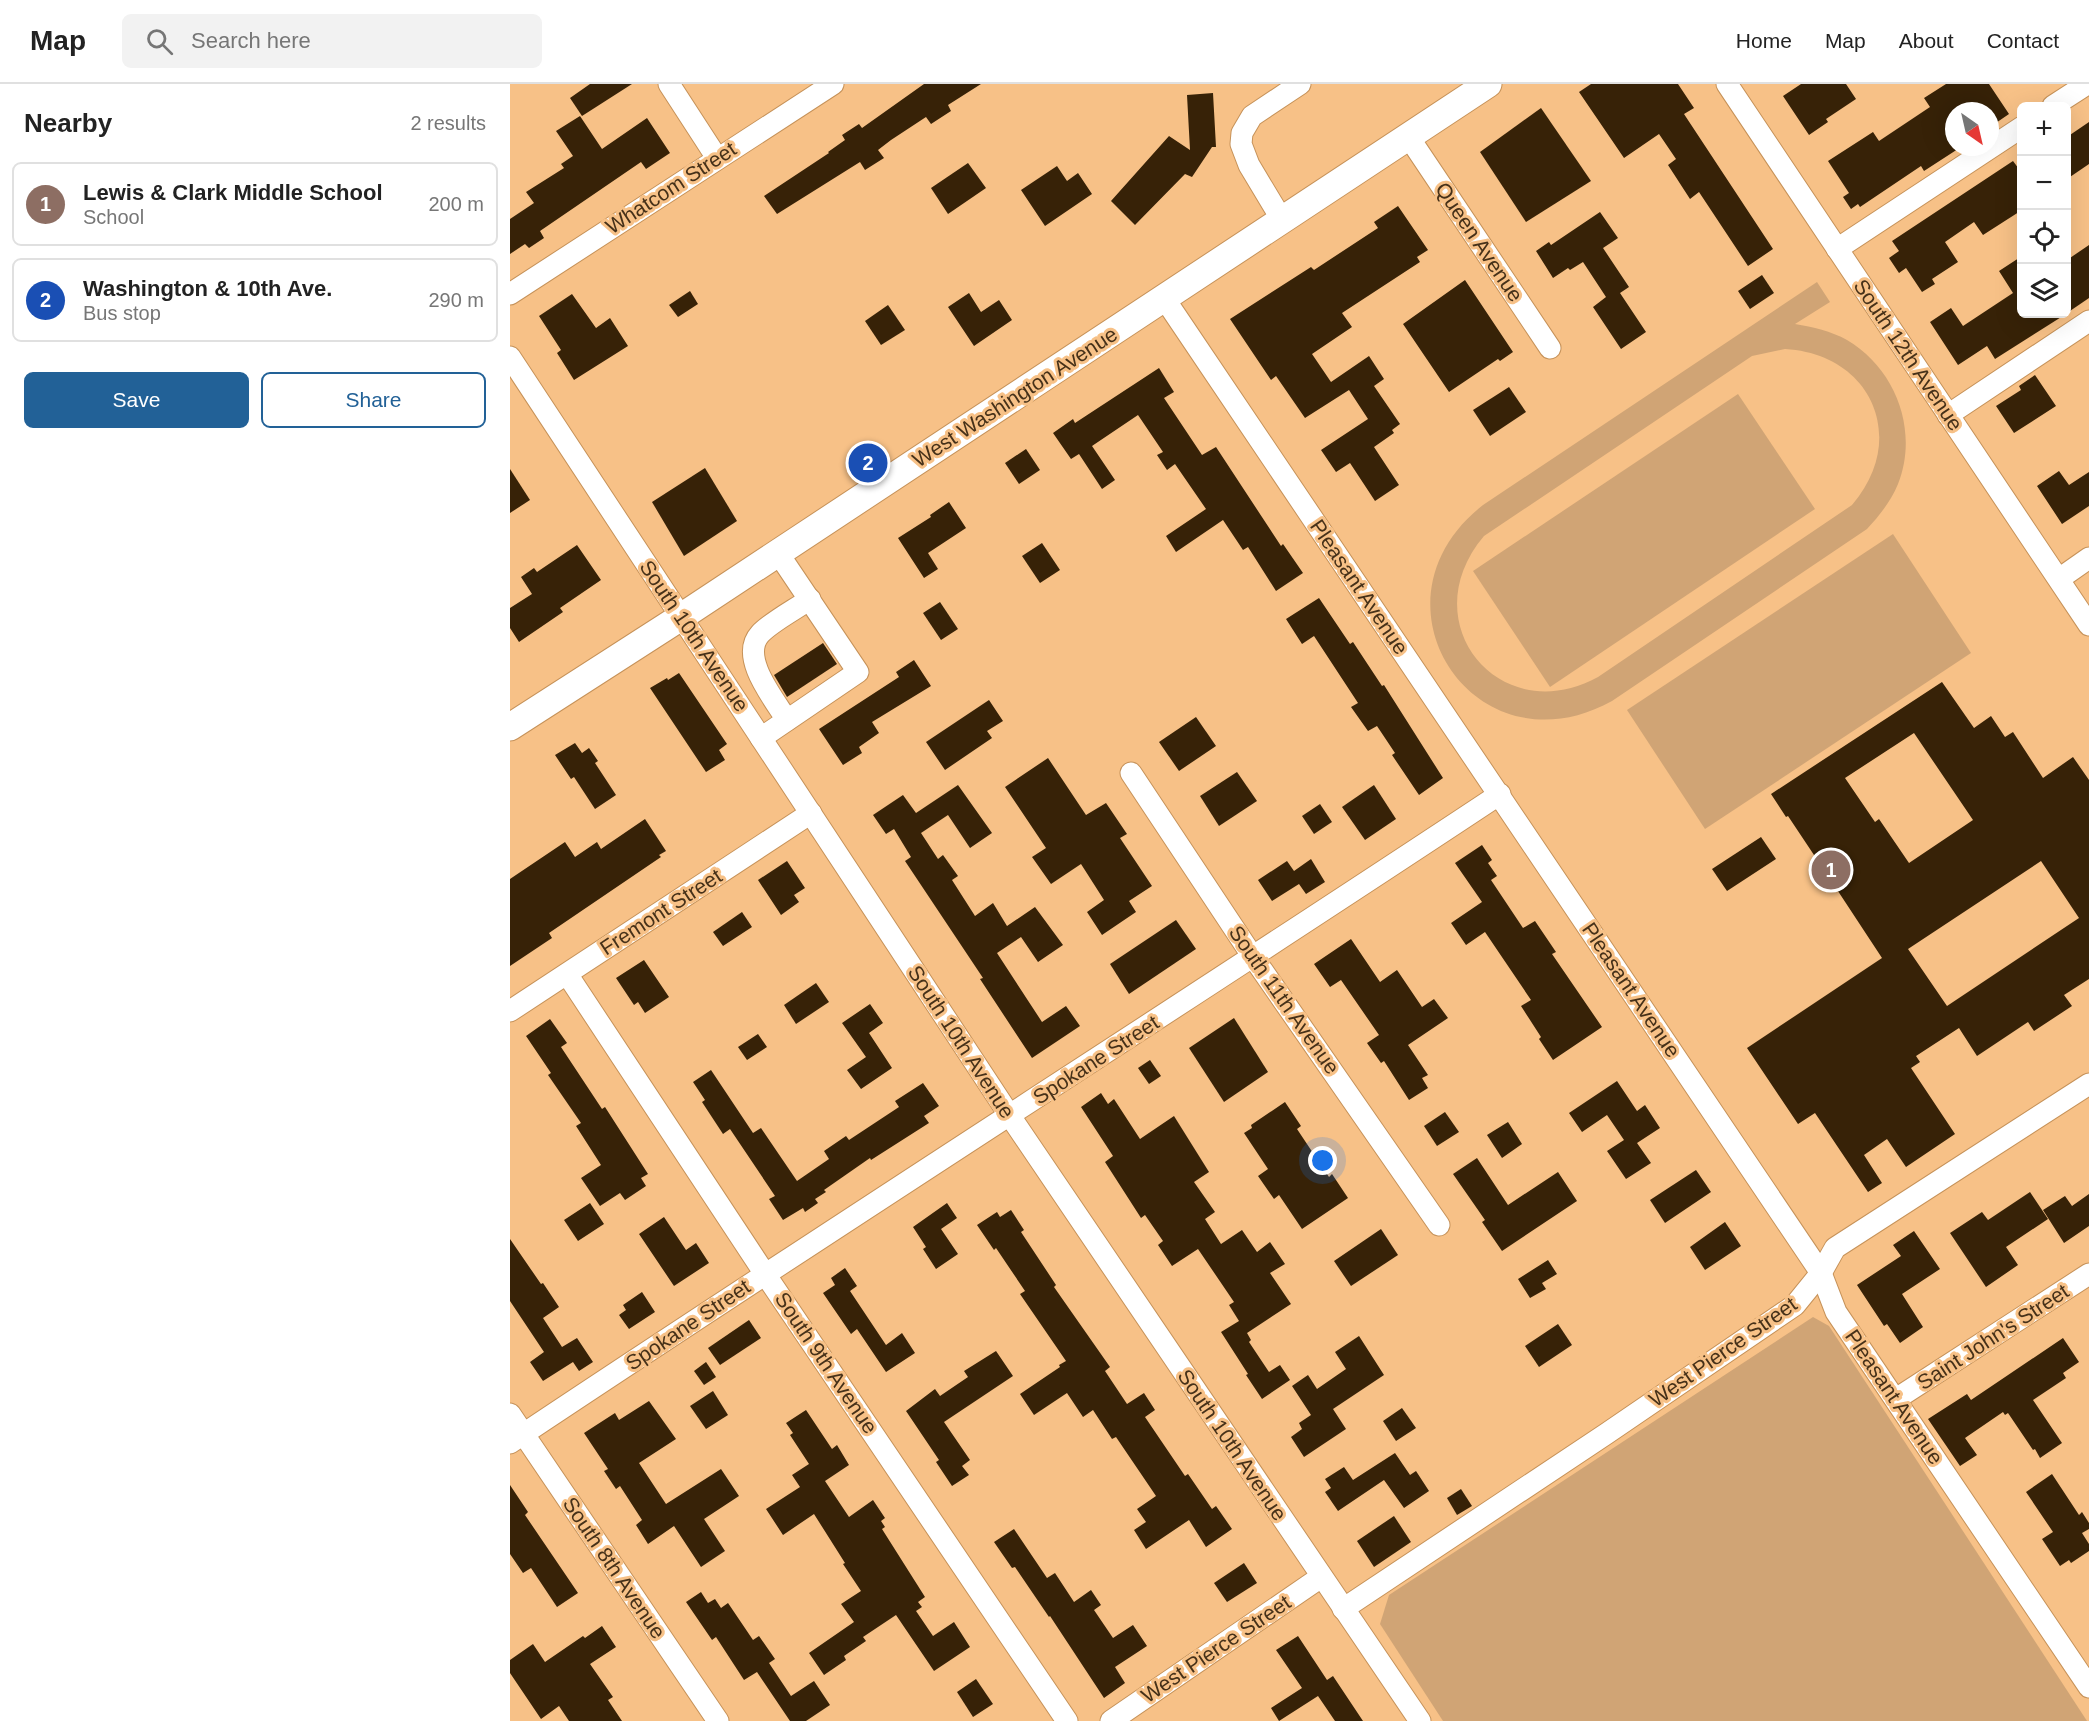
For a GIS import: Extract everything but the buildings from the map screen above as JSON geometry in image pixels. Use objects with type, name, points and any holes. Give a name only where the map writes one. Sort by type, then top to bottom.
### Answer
[{"type":"main road","name":"West Washington Avenue","points":[[510,727],[681,617],[1282,220],[1408,136],[1475,87]]},
{"type":"street","points":[[669,84],[717,158]]},
{"type":"street","name":"Whatcom Street","points":[[510,294],[833,84]]},
{"type":"street","points":[[1282,220],[1249,165],[1241,144],[1242,133],[1252,116],[1300,84]]},
{"type":"street","points":[[2059,102],[2087,84]]},
{"type":"street","name":"South 12th Avenue","points":[[1730,85],[2089,625]]},
{"type":"street","points":[[1837,249],[2017,130]]},
{"type":"street","name":"Queen Avenue","points":[[1408,136],[1550,348]]},
{"type":"street","name":"Pleasant Avenue","points":[[1164,298],[1821,1273],[1836,1312],[2089,1687]]},
{"type":"street","points":[[1948,415],[2089,321]]},
{"type":"street","name":"South 10th Avenue","points":[[510,357],[1010,1116],[1420,1721]]},
{"type":"street","points":[[761,738],[858,672],[778,553]]},
{"type":"street","points":[[2059,579],[2089,558]]},
{"type":"street","points":[[787,720],[755,667],[752,651],[759,634],[810,599]]},
{"type":"street","name":"South 11th Avenue","points":[[1131,773],[1253,957],[1439,1225]]},
{"type":"street","name":"Spokane Street","points":[[517,1439],[765,1274],[1500,794]]},
{"type":"street","name":"Fremont Street","points":[[510,1011],[812,813]]},
{"type":"street","name":"South 9th Avenue","points":[[567,974],[765,1274],[1067,1721]]},
{"type":"street","name":"West Pierce Street","points":[[1343,1609],[1795,1305],[1821,1273],[1835,1248],[2089,1084]]},
{"type":"street","name":"Saint John's Street","points":[[1896,1399],[2089,1274]]},
{"type":"street","name":"South 8th Avenue","points":[[510,1414],[517,1439],[718,1721]]},
{"type":"street","name":"West Pierce Street","points":[[1111,1721],[1321,1577]]},
{"type":"shaded area","points":[[1817,282],[1830,302],[1795,324],[1835,334],[1864,352],[1879,367],[1890,384],[1899,403],[1904,423],[1906,443],[1904,464],[1898,484],[1885,508],[1867,529],[1612,701],[1562,718],[1517,716],[1478,698],[1450,668],[1433,630],[1432,587],[1447,544],[1483,505]],"holes":[[[1785,349],[1815,354],[1840,366],[1859,383],[1872,404],[1879,428],[1878,453],[1869,480],[1852,505],[1598,677],[1562,690],[1528,690],[1499,679],[1476,659],[1462,633],[1457,602],[1464,569],[1484,536],[1752,356]]]},
{"type":"shaded area","points":[[1738,394],[1815,509],[1550,687],[1473,571]]},
{"type":"shaded area","points":[[1893,534],[1971,653],[1705,829],[1627,710]]},
{"type":"shaded area","points":[[1813,1317],[1829,1326],[2087,1721],[1443,1721],[1380,1624],[1389,1595]]},
{"type":"place","name":"Washington & 10th Ave.","points":[[868,463]]},
{"type":"place","name":"Lewis & Clark Middle School","points":[[1831,870]]}]
